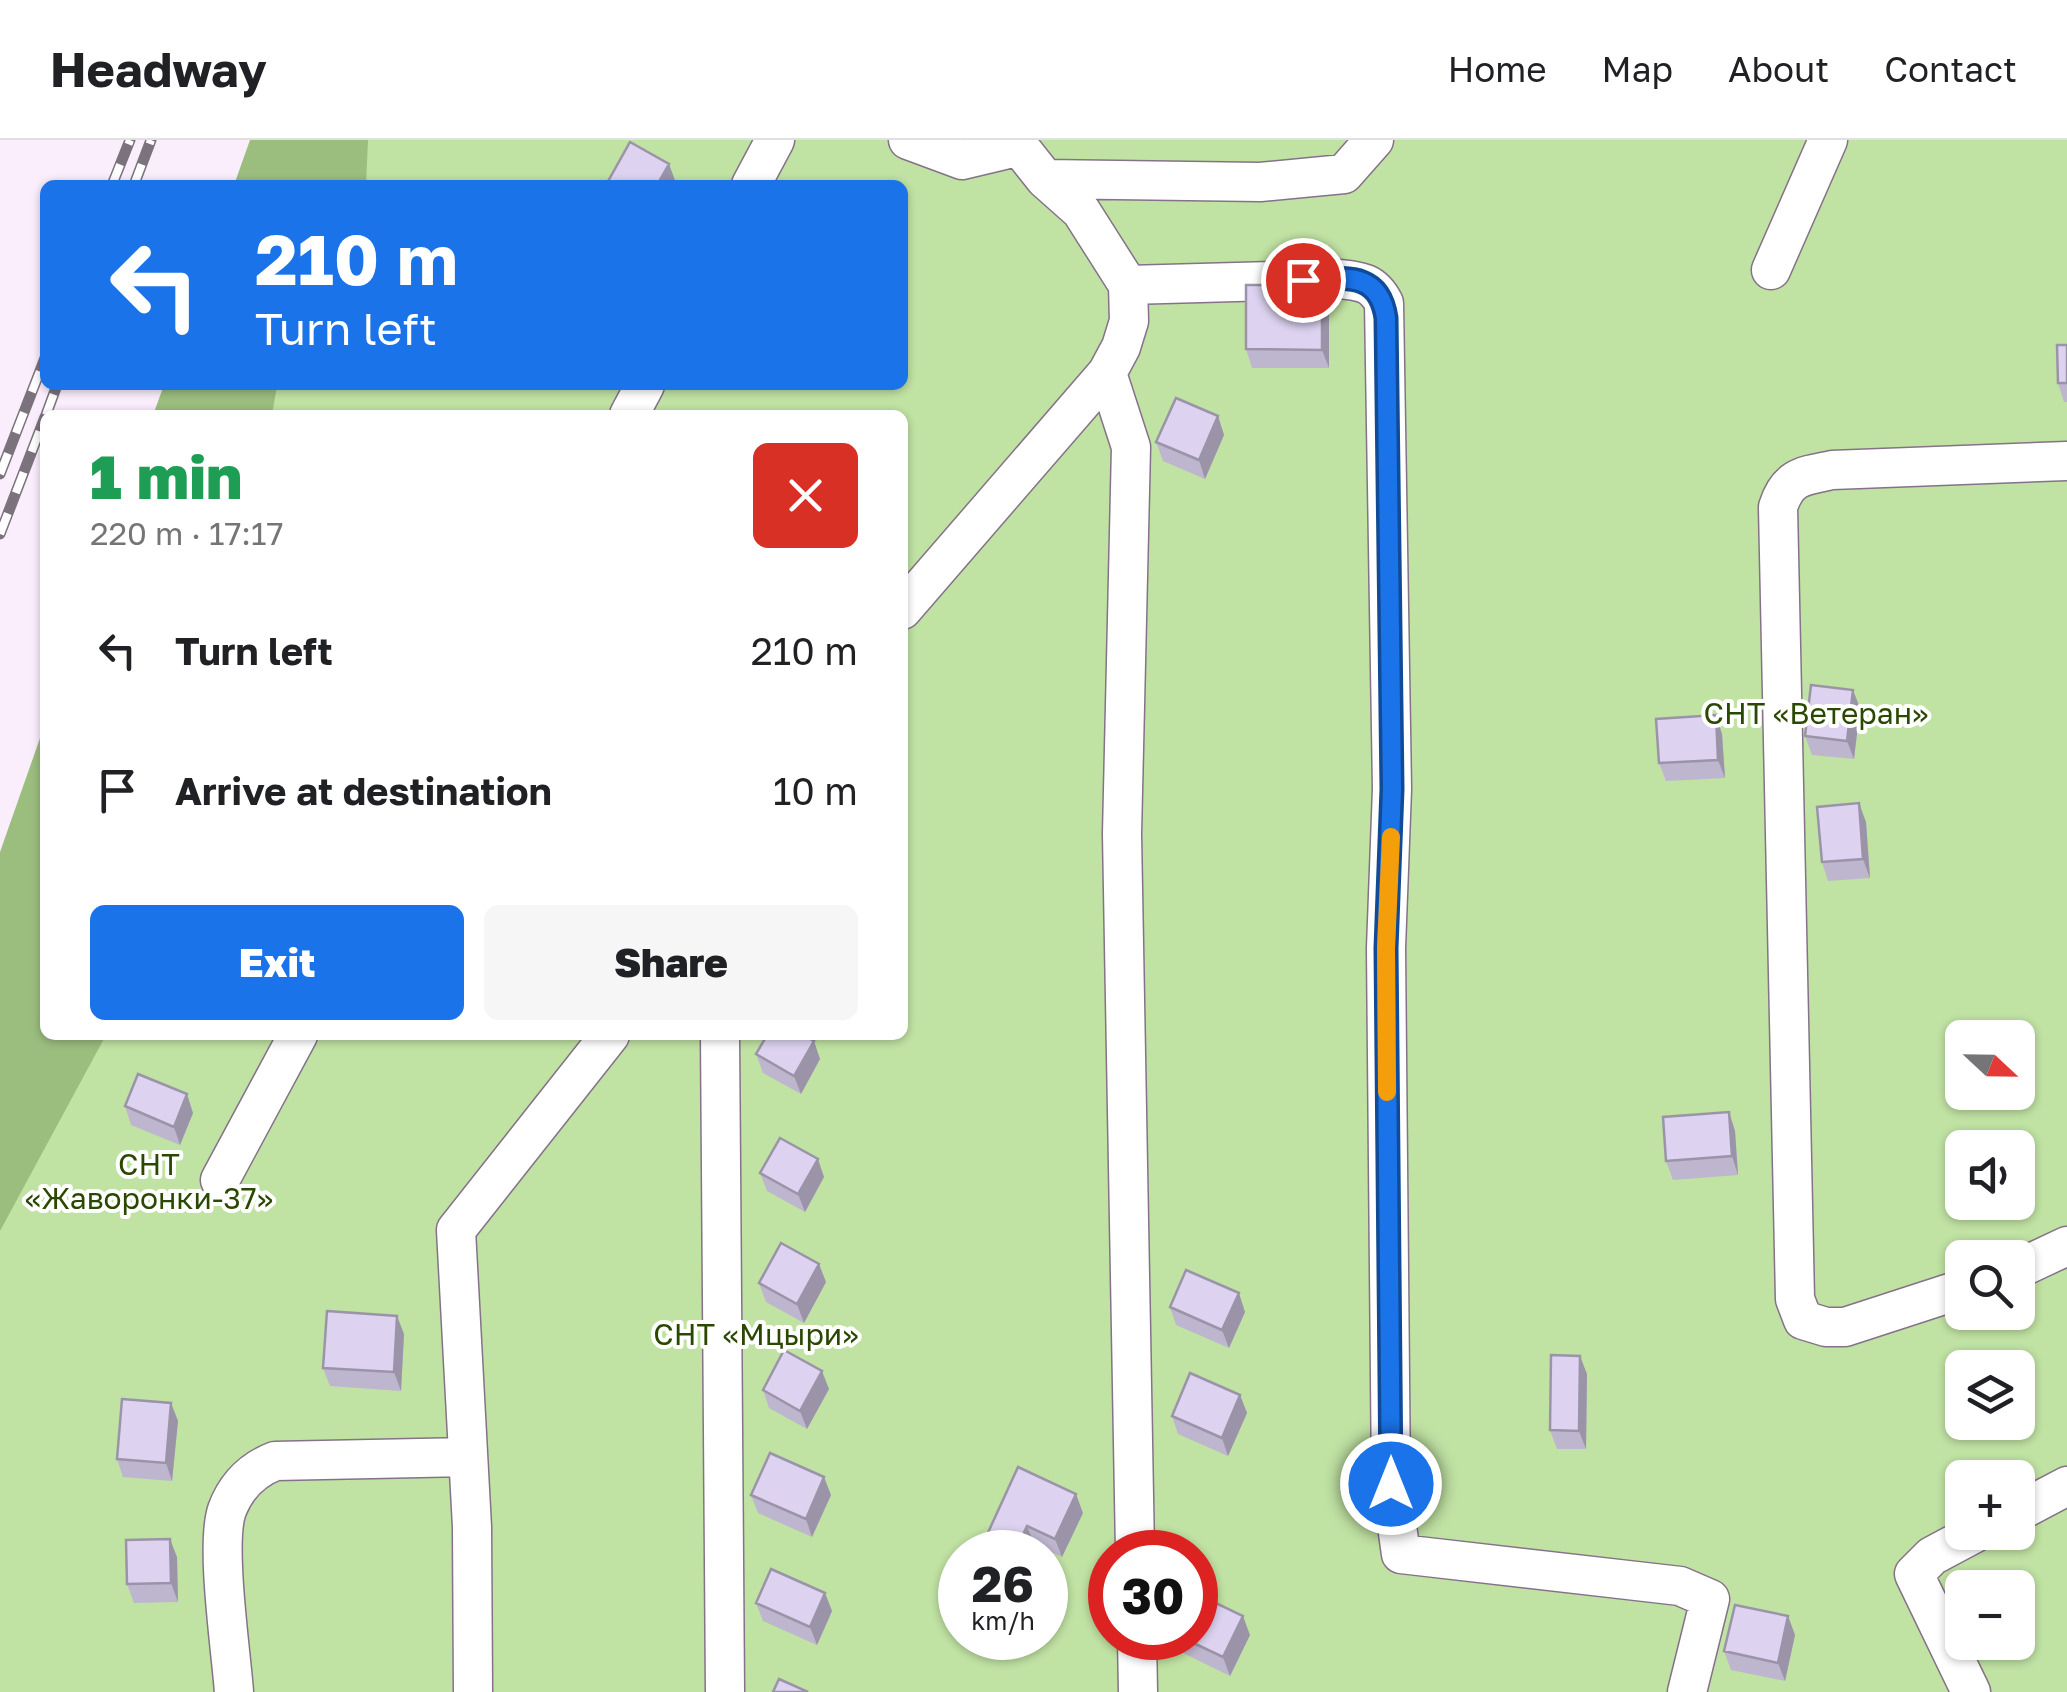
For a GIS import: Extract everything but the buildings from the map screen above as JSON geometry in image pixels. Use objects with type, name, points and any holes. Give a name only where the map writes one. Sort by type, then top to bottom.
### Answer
[{"type":"street","points":[[754,180],[775,140]]},
{"type":"street","points":[[908,140],[962,160],[1004,150],[1014,140],[1045,179],[1081,210],[1128,285],[1129,321],[1122,347],[1107,373],[908,603]]},
{"type":"street","points":[[1045,179],[1260,182],[1344,174],[1374,140]]},
{"type":"street","points":[[1770,270],[1828,140]]},
{"type":"street","points":[[1128,285],[1338,279],[1364,281],[1377,289],[1384,303],[1392,789],[1386,948],[1391,1484],[1401,1554],[1680,1586],[1710,1599],[1687,1692]]},
{"type":"street","points":[[1107,373],[1131,447],[1122,834],[1135,1530]]},
{"type":"street","points":[[1945,1295],[1845,1327],[1826,1327],[1802,1320],[1794,1299],[1778,507],[1783,490],[1800,476],[1832,470],[2067,461]]},
{"type":"street","points":[[220,1180],[295,1040]]},
{"type":"street","points":[[473,1692],[468,1457],[456,1230],[606,1040]]},
{"type":"street","points":[[720,1040],[725,1692]]},
{"type":"street","points":[[2035,1261],[2067,1246]]},
{"type":"street","points":[[234,1692],[223,1541],[233,1496],[255,1468],[275,1460],[468,1457]]},
{"type":"street","points":[[2035,1503],[2067,1486]]},
{"type":"street","points":[[1945,1549],[1914,1574],[1972,1692]]},
{"type":"street","points":[[1137,1660],[1138,1692]]},
{"type":"green space","points":[[250,140],[368,140],[366,180],[236,180]]},
{"type":"green space","points":[[288,140],[908,140],[913,144],[1014,140],[2067,140],[2067,1692],[0,1692],[0,1094],[41,1040],[908,1040],[908,410],[206,410],[212,390],[908,390],[908,180],[276,180]]},
{"type":"green space","points":[[162,390],[277,390],[273,410],[155,410]]},
{"type":"green space","points":[[40,738],[40,1040],[103,1040],[0,1231],[0,852]]},
{"type":"railway","points":[[114,180],[130,140]]},
{"type":"railway","points":[[136,180],[151,140]]},
{"type":"railway","points":[[0,474],[40,371]]},
{"type":"railway","points":[[48,410],[55,390]]},
{"type":"railway","points":[[0,534],[40,430]]},
{"type":"slow traffic","points":[[1387,1092],[1386,948],[1391,837]]},
{"type":"route","points":[[1303,280],[1364,281],[1377,289],[1386,318],[1392,789],[1386,948],[1391,1484]]},
{"type":"park label","name":"СНТ «Ветеран»","points":[[1816,714]]},
{"type":"park label","name":"СНТ «Жаворонки-37»","points":[[149,1182]]},
{"type":"park label","name":"СНТ «Мцыри»","points":[[756,1335]]}]
